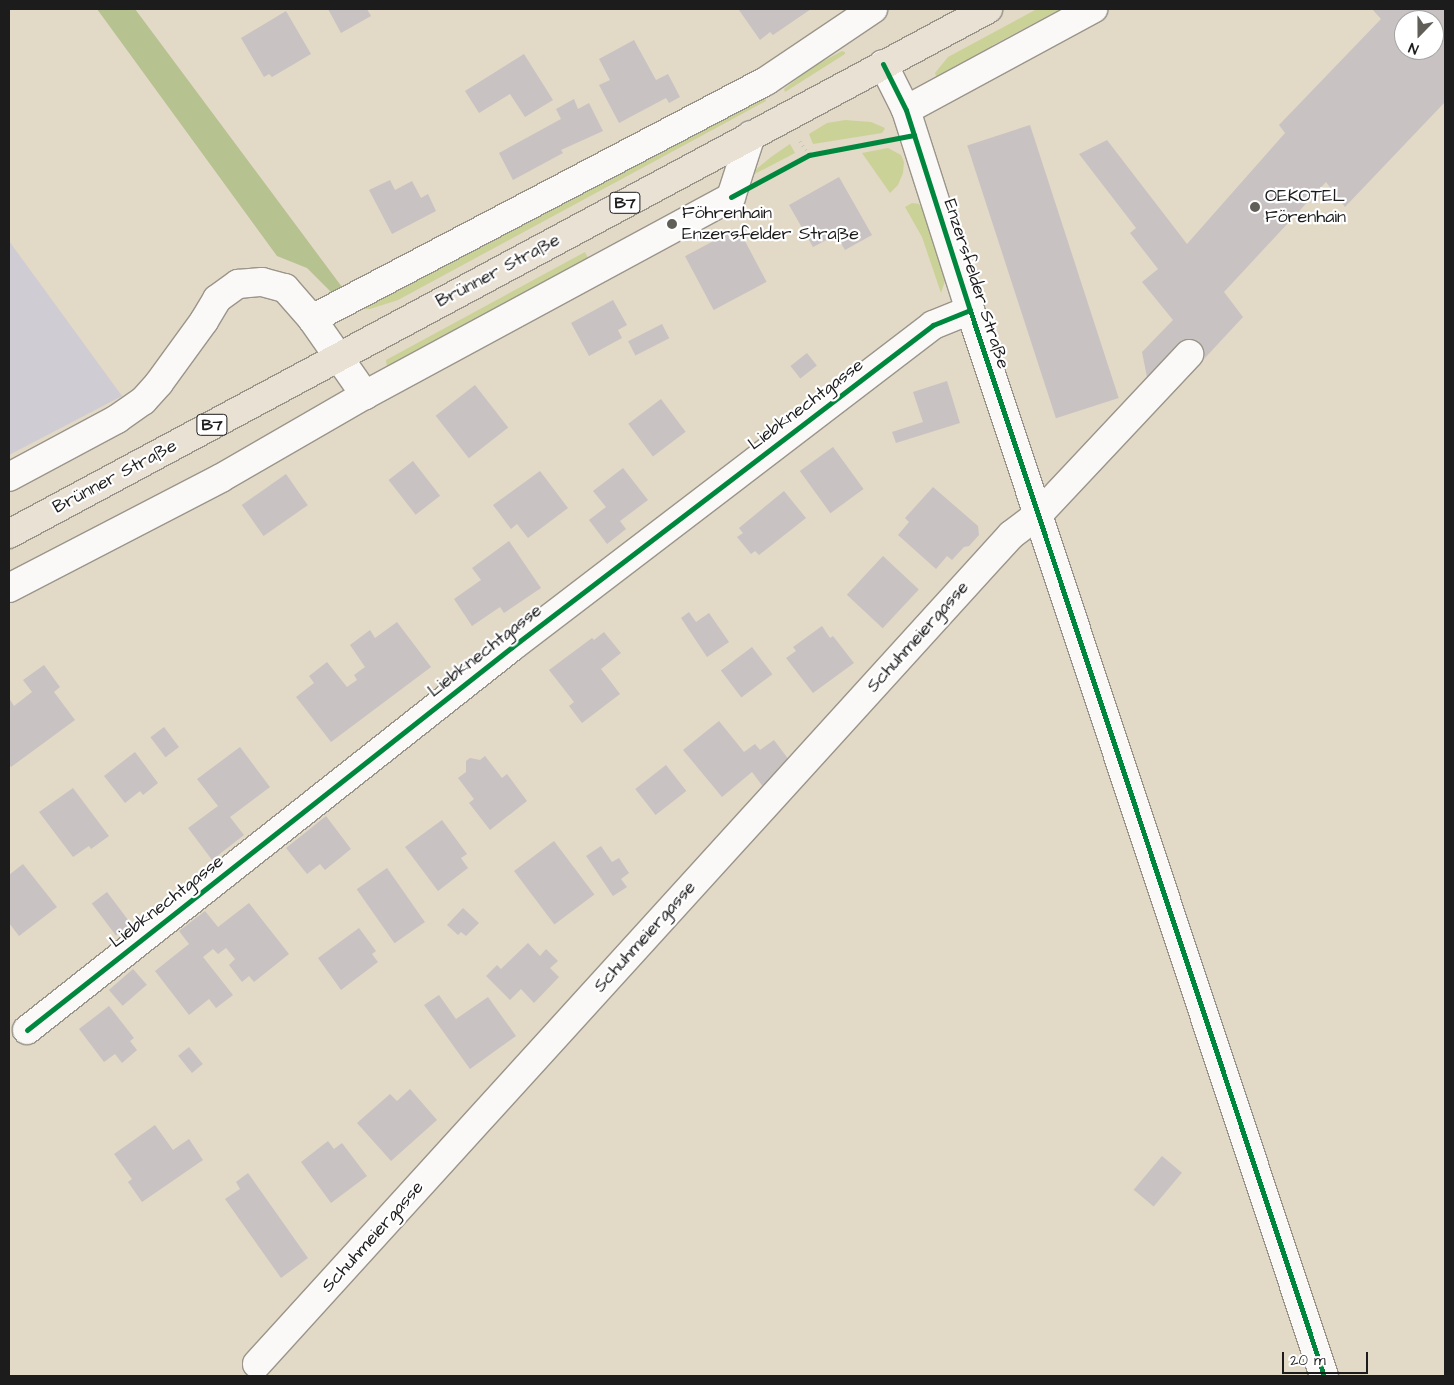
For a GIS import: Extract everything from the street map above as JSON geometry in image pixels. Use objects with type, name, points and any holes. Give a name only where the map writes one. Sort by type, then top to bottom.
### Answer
[{"type":"main road","name":"Brünner Straße","points":[[9,534],[988,9]]},
{"type":"street","points":[[312,319],[766,81],[873,9]]},
{"type":"street","points":[[906,110],[1094,9]]},
{"type":"street","name":"Enzersfelder Straße","points":[[883,64],[906,110],[970,310],[1324,1376]]},
{"type":"street","points":[[9,588],[221,478],[365,395],[731,197],[751,135]]},
{"type":"street","points":[[9,477],[117,419],[143,401],[165,376],[218,299],[238,284],[262,282],[285,288],[312,319],[365,395]]},
{"type":"street","name":"Liebknechtgasse","points":[[28,1030],[504,653],[933,325],[970,310]]},
{"type":"street","name":"Schuhmeiergasse","points":[[256,1364],[1004,543],[1038,515],[1189,354]]},
{"type":"path","points":[[800,160],[818,153]]},
{"type":"shaded area","points":[[9,241],[122,396],[9,455]]},
{"type":"green space","points":[[97,9],[135,9],[342,287],[332,293],[307,268],[277,256]]},
{"type":"green space","points":[[1037,9],[1061,9],[993,45],[963,72],[937,79],[935,73],[948,57]]},
{"type":"green space","points":[[842,51],[845,54],[785,92],[784,89],[812,67]]},
{"type":"green space","points":[[763,93],[766,101],[398,300],[370,309],[361,309]]},
{"type":"green space","points":[[845,120],[871,122],[885,128],[882,133],[813,144],[809,134],[827,123]]},
{"type":"green space","points":[[790,144],[795,153],[743,180],[771,157]]},
{"type":"green space","points":[[888,148],[901,155],[904,162],[903,173],[898,185],[890,193],[862,153]]},
{"type":"green space","points":[[912,203],[919,204],[922,209],[943,273],[945,281],[941,293],[922,237],[905,207]]},
{"type":"green space","points":[[585,252],[590,262],[387,368],[386,360]]},
{"type":"building","points":[[328,9],[367,9],[371,16],[341,33]]},
{"type":"building","points":[[811,9],[773,35],[770,32],[760,40],[739,10]]},
{"type":"building","points":[[1372,9],[1445,9],[1445,102],[1345,207],[1326,182],[1224,292],[1243,317],[1204,359],[1189,339],[1148,382],[1142,352],[1173,320],[1142,282],[1158,269],[1130,233],[1136,228],[1079,154],[1107,140],[1187,244],[1285,133],[1279,125],[1381,19]]},
{"type":"building","points":[[286,11],[311,54],[272,77],[269,74],[264,77],[241,38]]},
{"type":"building","points":[[634,40],[656,80],[668,74],[680,97],[669,103],[666,98],[619,123],[599,85],[610,80],[599,59]]},
{"type":"building","points":[[524,54],[553,100],[525,117],[510,94],[479,113],[465,91]]},
{"type":"building","points":[[574,99],[578,109],[589,103],[603,131],[561,150],[563,153],[513,180],[499,153],[561,119],[556,109]]},
{"type":"building","points":[[1030,125],[1119,398],[1056,418],[967,145]]},
{"type":"building","points":[[839,177],[872,235],[845,250],[836,235],[813,247],[789,205]]},
{"type":"building","points":[[390,180],[395,190],[412,181],[421,198],[428,194],[436,211],[392,234],[369,190]]},
{"type":"building","points":[[738,228],[767,282],[714,310],[685,256]]},
{"type":"building","points":[[613,300],[627,325],[618,330],[622,338],[589,356],[571,323]]},
{"type":"building","points":[[662,324],[669,338],[635,356],[628,341]]},
{"type":"building","points":[[807,353],[817,366],[800,379],[790,366]]},
{"type":"building","points":[[947,381],[960,423],[896,443],[892,432],[923,422],[913,392]]},
{"type":"building","points":[[475,385],[508,428],[469,458],[436,416]]},
{"type":"building","points":[[661,399],[686,432],[653,456],[628,424]]},
{"type":"building","points":[[833,447],[864,489],[830,513],[800,471]]},
{"type":"building","points":[[413,461],[440,496],[416,515],[389,480]]},
{"type":"building","points":[[623,468],[648,500],[620,521],[626,529],[607,544],[589,520],[606,507],[593,491]]},
{"type":"building","points":[[540,471],[568,508],[528,538],[517,524],[511,529],[493,505]]},
{"type":"building","points":[[286,474],[308,505],[264,536],[242,505]]},
{"type":"building","points":[[933,487],[978,526],[979,535],[952,560],[947,556],[936,569],[898,535],[909,522],[905,518]]},
{"type":"building","points":[[784,491],[806,518],[759,555],[755,551],[751,554],[737,537],[743,533],[739,528]]},
{"type":"building","points":[[509,541],[541,588],[504,613],[500,607],[472,626],[454,599],[481,580],[472,568]]},
{"type":"building","points":[[883,556],[919,589],[883,628],[847,595]]},
{"type":"building","points":[[689,612],[696,622],[709,613],[729,642],[707,657],[681,618]]},
{"type":"building","points":[[397,622],[431,667],[331,742],[296,697],[314,683],[309,676],[327,662],[347,687],[357,680],[354,675],[365,667],[350,645],[370,630],[375,638]]},
{"type":"building","points":[[822,626],[830,638],[833,636],[854,663],[813,693],[786,658],[796,651],[793,647]]},
{"type":"building","points":[[604,632],[621,653],[601,669],[620,694],[582,723],[569,706],[574,702],[549,670],[592,638],[594,640]]},
{"type":"building","points":[[752,647],[772,674],[741,698],[721,670]]},
{"type":"building","points":[[44,665],[60,687],[54,692],[75,720],[11,767],[9,764],[9,698],[14,706],[32,692],[23,680]]},
{"type":"building","points":[[719,721],[744,752],[755,744],[760,750],[774,740],[789,760],[764,788],[752,772],[722,797],[683,750]]},
{"type":"building","points":[[164,727],[179,747],[165,757],[150,737]]},
{"type":"building","points":[[240,747],[270,787],[230,817],[244,835],[212,860],[188,828],[218,806],[197,779]]},
{"type":"building","points":[[135,752],[158,783],[143,795],[140,791],[125,803],[104,776]]},
{"type":"building","points":[[485,756],[502,778],[507,774],[527,801],[490,830],[469,803],[474,799],[458,778],[466,772],[466,761],[470,758],[480,760]]},
{"type":"building","points":[[666,765],[686,791],[656,815],[635,789]]},
{"type":"building","points":[[73,788],[109,836],[91,849],[89,846],[73,857],[39,812]]},
{"type":"building","points":[[326,816],[351,849],[325,870],[320,864],[307,874],[286,848]]},
{"type":"building","points":[[442,820],[467,854],[461,858],[468,868],[438,891],[405,847]]},
{"type":"building","points":[[554,841],[594,895],[554,925],[514,871]]},
{"type":"building","points":[[601,846],[612,862],[619,858],[629,873],[621,879],[627,887],[613,896],[586,856]]},
{"type":"building","points":[[23,864],[57,907],[19,936],[9,923],[9,875]]},
{"type":"building","points":[[387,868],[425,922],[395,943],[357,889]]},
{"type":"building","points":[[107,892],[131,924],[116,935],[92,903]]},
{"type":"building","points":[[249,903],[289,954],[254,982],[249,976],[242,982],[229,965],[235,959],[226,948],[218,954],[213,949],[203,957],[233,995],[216,1008],[209,999],[189,1015],[155,971],[189,944],[179,931],[205,911],[218,927]]},
{"type":"building","points":[[463,908],[479,923],[466,936],[461,932],[458,935],[447,925]]},
{"type":"building","points":[[359,928],[376,951],[372,954],[378,962],[341,990],[318,958]]},
{"type":"building","points":[[528,943],[540,956],[546,949],[558,961],[550,968],[559,977],[534,1003],[521,989],[510,1000],[486,976],[497,965],[501,969]]},
{"type":"building","points":[[133,969],[147,985],[123,1006],[109,990]]},
{"type":"building","points":[[439,995],[456,1019],[488,997],[516,1036],[470,1069],[424,1005]]},
{"type":"building","points":[[109,1006],[134,1038],[130,1041],[137,1050],[122,1063],[115,1054],[104,1062],[79,1029]]},
{"type":"building","points":[[189,1047],[203,1064],[192,1073],[178,1056]]},
{"type":"building","points":[[410,1089],[437,1120],[391,1161],[357,1123],[390,1094],[397,1101]]},
{"type":"building","points":[[155,1125],[173,1150],[189,1139],[203,1160],[142,1202],[128,1182],[132,1179],[114,1154]]},
{"type":"building","points":[[328,1141],[334,1149],[342,1143],[367,1176],[331,1203],[301,1162]]},
{"type":"building","points":[[1162,1156],[1182,1173],[1154,1206],[1134,1190]]},
{"type":"building","points":[[248,1173],[308,1258],[281,1278],[225,1199],[240,1189],[236,1182]]},
{"type":"cycle path","points":[[883,64],[906,110],[970,310],[1324,1376]]},
{"type":"cycle path","points":[[731,197],[809,155],[914,135]]},
{"type":"cycle path","points":[[27,1030],[512,647],[933,325],[970,310]]},
{"type":"place","name":"OEKOTEL Förenhain","points":[[1255,207]]},
{"type":"place","name":"Föhrenhain Enzersfelder Straße","points":[[672,224]]}]
